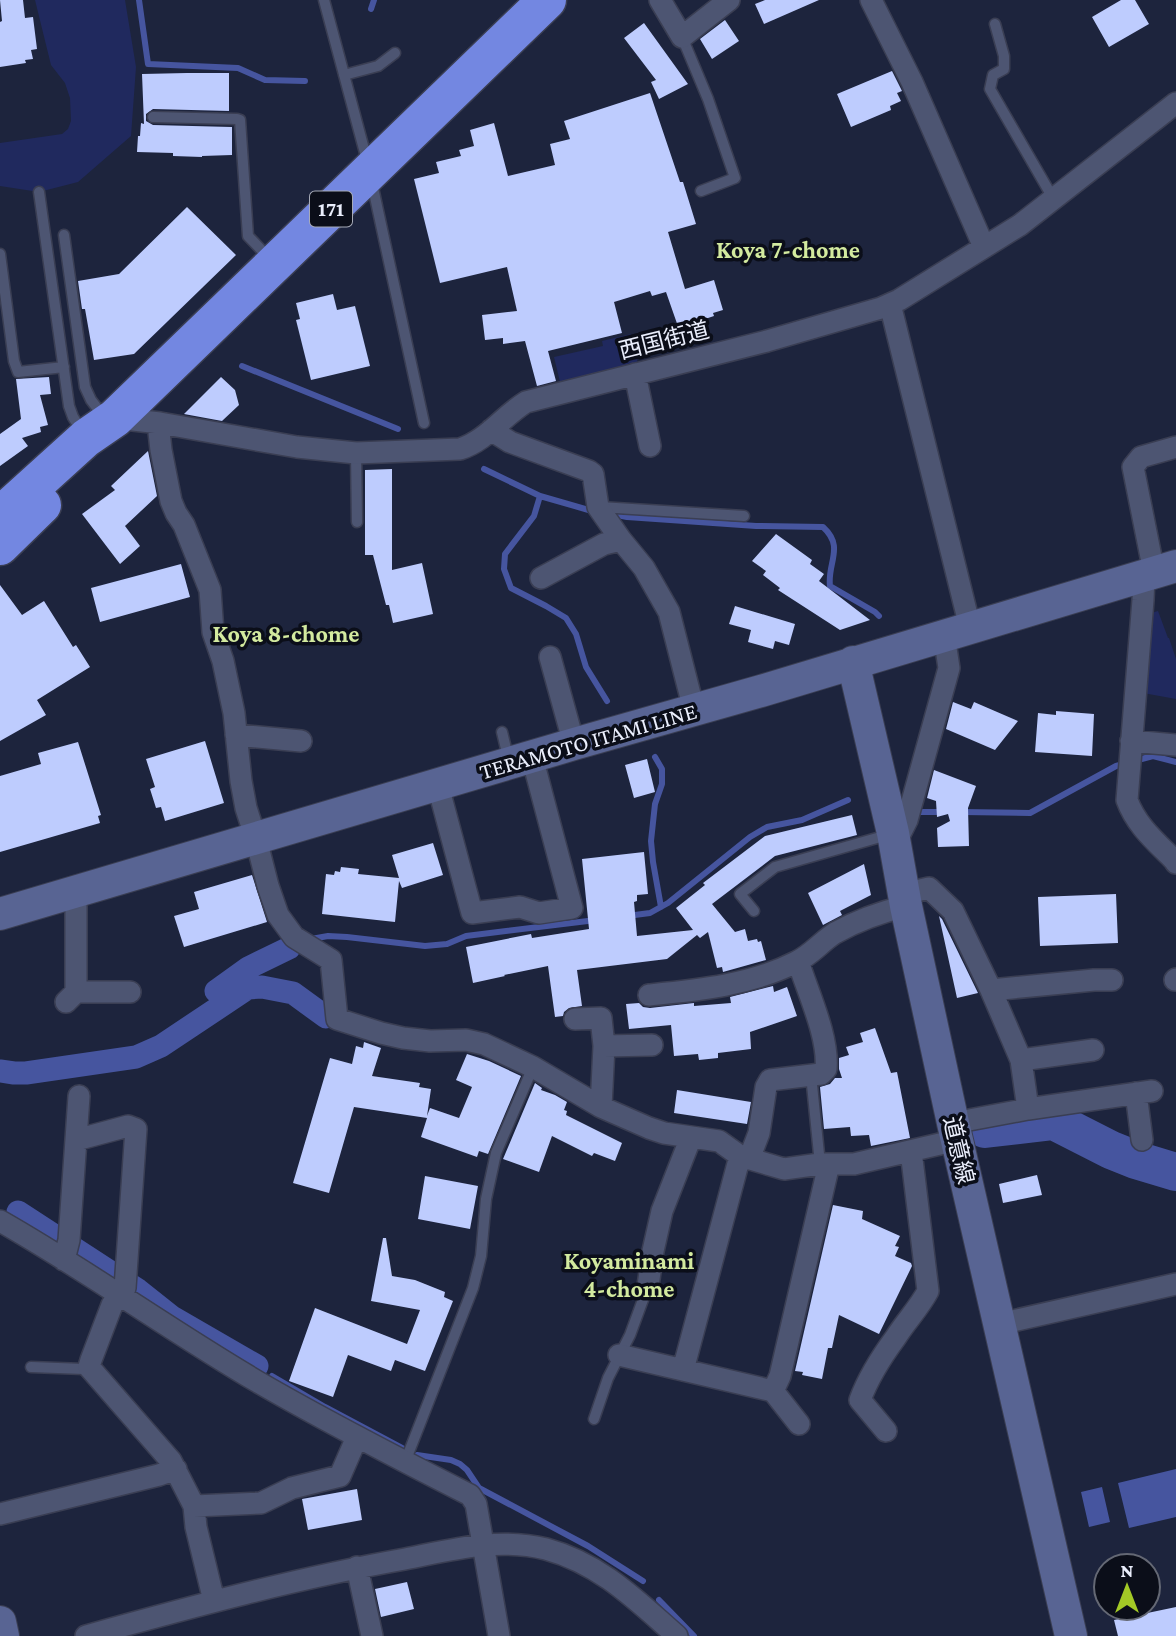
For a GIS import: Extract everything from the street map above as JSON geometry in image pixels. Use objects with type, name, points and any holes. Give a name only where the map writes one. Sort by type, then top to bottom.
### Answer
[{"type":"highway","name":"171","points":[[4,536],[95,450],[103,426],[547,0]]},
{"type":"main road","name":"TERAMOTO ITAMI LINE","points":[[0,914],[1176,566]]},
{"type":"main road","name":"道意線","points":[[853,662],[894,839],[904,900],[955,1132],[1071,1636]]},
{"type":"main road","points":[[0,1622],[3,1636]]},
{"type":"street","points":[[660,0],[681,37],[729,0]]},
{"type":"street","points":[[871,0],[912,82],[984,247]]},
{"type":"street","name":"西国街道","points":[[103,426],[158,423],[298,447],[356,453],[460,449],[470,446],[526,402],[768,341],[881,308],[899,300],[1020,225],[1176,103]]},
{"type":"street","points":[[890,304],[957,631],[907,820],[894,839]]},
{"type":"street","points":[[635,373],[650,446]]},
{"type":"street","points":[[158,423],[171,501],[210,590],[213,632],[223,661],[234,713],[246,808],[268,886],[278,915],[294,937],[331,960],[337,1019],[402,1038],[420,1041],[466,1040],[493,1048],[533,1067],[601,1107],[656,1130],[719,1142],[744,1157],[784,1169],[854,1164],[911,1151],[955,1132],[1092,1091],[1144,1092],[1142,1140]]},
{"type":"street","points":[[491,429],[510,442],[593,474],[598,507],[644,568],[669,612],[694,710]]},
{"type":"street","points":[[1176,447],[1141,457],[1133,467],[1152,562],[1144,576],[1127,800],[1140,826],[1176,863]]},
{"type":"street","points":[[541,578],[604,544],[621,540]]},
{"type":"street","points":[[550,657],[574,744]]},
{"type":"street","points":[[236,735],[301,741]]},
{"type":"street","points":[[1131,741],[1176,745]]},
{"type":"street","points":[[438,786],[472,913],[520,907],[539,913],[572,908],[521,760]]},
{"type":"street","points":[[649,995],[705,988],[775,972],[798,961],[834,934],[929,888],[953,911],[990,989],[1021,1060],[1028,1109]]},
{"type":"street","points":[[76,892],[71,997],[130,992]]},
{"type":"street","points":[[683,1370],[744,1157],[759,1133],[769,1080],[821,1074],[826,1069],[823,1038],[798,961]]},
{"type":"street","points":[[990,989],[1100,975]]},
{"type":"street","points":[[575,1019],[601,1018],[604,1045],[601,1107]]},
{"type":"street","points":[[604,1045],[652,1045]]},
{"type":"street","points":[[1021,1060],[1093,1050]]},
{"type":"street","points":[[66,1251],[79,1096]]},
{"type":"street","points":[[76,1140],[128,1126],[136,1129],[124,1287],[112,1305],[89,1367],[176,1469],[194,1506],[196,1527],[214,1601]]},
{"type":"street","points":[[648,1286],[662,1211],[691,1137]]},
{"type":"street","points":[[886,1431],[860,1401],[864,1388],[896,1336],[920,1306],[928,1291],[911,1151]]},
{"type":"street","points":[[773,1391],[780,1376],[825,1164]]},
{"type":"street","points":[[0,1221],[66,1251],[124,1287],[259,1382],[357,1437],[470,1495],[476,1504],[499,1636]]},
{"type":"street","points":[[999,1324],[1176,1284]]},
{"type":"street","points":[[620,1355],[773,1391],[799,1424]]},
{"type":"street","points":[[194,1506],[261,1503],[292,1488],[340,1476],[357,1437]]},
{"type":"street","points":[[0,1514],[176,1469]]},
{"type":"street","points":[[86,1636],[214,1601],[357,1567],[482,1545],[508,1544],[559,1553],[588,1566],[608,1578],[677,1636]]},
{"type":"street","points":[[357,1567],[372,1636]]},
{"type":"lane","points":[[327,3],[370,171],[424,423]]},
{"type":"lane","points":[[995,24],[1003,57],[1003,69],[993,75],[990,89],[1053,198]]},
{"type":"lane","points":[[681,37],[708,99],[735,178],[701,191]]},
{"type":"lane","points":[[344,75],[378,66],[396,52]]},
{"type":"lane","points":[[240,106],[237,118],[240,120],[248,236],[274,264]]},
{"type":"lane","points":[[153,117],[237,118]]},
{"type":"lane","points":[[39,192],[69,406],[73,417],[103,426]]},
{"type":"lane","points":[[64,235],[85,387],[103,426]]},
{"type":"lane","points":[[0,254],[14,361],[18,372],[64,367]]},
{"type":"lane","points":[[356,453],[357,522]]},
{"type":"lane","points":[[598,507],[744,516]]},
{"type":"lane","points":[[502,732],[521,760]]},
{"type":"lane","points":[[754,911],[740,894],[775,867],[894,839]]},
{"type":"lane","points":[[405,1462],[473,1289],[481,1256],[486,1199],[496,1153],[533,1067]]},
{"type":"lane","points":[[811,1075],[825,1164]]},
{"type":"lane","points":[[594,1419],[608,1378],[630,1335],[648,1286]]},
{"type":"lane","points":[[30,1367],[89,1367]]},
{"type":"shaded area","points":[[35,0],[125,0],[136,67],[131,136],[78,182],[39,192],[0,186],[0,143],[62,134],[71,121],[70,98],[65,83],[51,65]]},
{"type":"shaded area","points":[[631,334],[638,364],[560,382],[554,357],[603,346],[602,341]]},
{"type":"shaded area","points":[[1158,611],[1176,659],[1176,699],[1143,693],[1151,613]]},
{"type":"shaded area","points":[[1176,1469],[1176,1517],[1129,1528],[1118,1483]]},
{"type":"shaded area","points":[[1102,1487],[1110,1522],[1089,1527],[1081,1492]]},
{"type":"building","points":[[0,0],[23,0],[25,18],[33,17],[37,49],[31,50],[33,59],[25,60],[26,63],[0,67]]},
{"type":"building","points":[[765,0],[819,0],[764,24],[755,4]]},
{"type":"building","points":[[1121,0],[1135,0],[1149,24],[1109,47],[1092,17]]},
{"type":"building","points":[[725,20],[739,41],[712,59],[700,39]]},
{"type":"building","points":[[644,23],[688,84],[659,99],[651,82],[656,80],[624,38]]},
{"type":"building","points":[[892,71],[902,91],[897,93],[901,101],[890,106],[891,110],[851,127],[837,94]]},
{"type":"building","points":[[229,73],[229,111],[153,109],[146,114],[146,121],[153,125],[232,127],[232,155],[202,157],[137,152],[141,123],[144,124],[142,74]]},
{"type":"building","points":[[650,93],[696,224],[668,232],[685,289],[714,280],[723,310],[696,322],[699,329],[681,335],[666,292],[652,296],[650,291],[614,302],[622,333],[548,351],[556,381],[537,386],[525,341],[503,344],[503,338],[485,340],[482,315],[517,311],[507,267],[440,283],[414,179],[439,173],[436,162],[461,156],[459,150],[474,146],[470,130],[494,123],[508,176],[555,165],[550,144],[570,139],[564,121]]},
{"type":"building","points":[[187,207],[236,255],[134,354],[94,360],[78,281],[119,274]]},
{"type":"building","points":[[333,294],[337,310],[355,306],[370,366],[311,380],[296,320],[300,319],[296,303]]},
{"type":"building","points":[[49,377],[51,394],[40,395],[48,425],[40,427],[41,432],[22,438],[28,446],[0,466],[0,434],[21,419],[16,379]]},
{"type":"building","points":[[221,377],[235,390],[239,405],[222,421],[184,414]]},
{"type":"building","points":[[148,451],[157,496],[125,526],[140,546],[120,564],[82,514],[115,490],[111,486]]},
{"type":"building","points":[[392,469],[392,570],[422,563],[433,614],[393,623],[373,555],[365,555],[365,470]]},
{"type":"building","points":[[776,534],[812,560],[810,564],[824,574],[819,581],[870,620],[840,630],[778,590],[780,588],[763,575],[766,571],[752,561]]},
{"type":"building","points":[[181,564],[190,597],[100,622],[91,588]]},
{"type":"building","points":[[0,585],[22,615],[44,601],[73,647],[76,645],[90,667],[37,700],[46,715],[0,741]]},
{"type":"building","points":[[735,606],[795,624],[789,645],[775,641],[773,649],[748,642],[751,630],[729,624]]},
{"type":"building","points":[[953,702],[971,709],[974,702],[1018,721],[995,750],[946,729]]},
{"type":"building","points":[[1056,711],[1094,714],[1092,756],[1035,752],[1038,713],[1056,715]]},
{"type":"building","points":[[205,741],[224,803],[165,821],[161,807],[156,808],[150,789],[155,787],[146,759]]},
{"type":"building","points":[[78,742],[101,815],[98,816],[100,823],[0,852],[0,776],[41,764],[38,753]]},
{"type":"building","points":[[647,759],[655,792],[634,798],[625,765]]},
{"type":"building","points":[[934,770],[976,786],[968,808],[969,846],[938,847],[937,828],[950,821],[948,814],[937,817],[936,801],[927,798]]},
{"type":"building","points":[[852,815],[857,835],[775,856],[712,904],[735,932],[745,929],[748,941],[761,941],[766,960],[723,972],[722,967],[717,968],[708,932],[700,938],[697,935],[667,959],[577,970],[582,1006],[569,1008],[563,1016],[555,1017],[548,966],[473,983],[466,947],[531,934],[532,938],[589,929],[582,859],[644,852],[648,894],[637,895],[637,901],[634,902],[637,936],[693,930],[676,908],[705,885],[703,883],[765,836]]},
{"type":"building","points":[[433,843],[443,875],[402,888],[399,881],[395,922],[322,914],[326,874],[334,875],[335,871],[340,872],[341,867],[359,869],[358,874],[399,878],[392,855]]},
{"type":"building","points":[[864,864],[871,895],[840,911],[842,915],[823,925],[808,893]]},
{"type":"building","points":[[252,875],[267,922],[184,947],[174,916],[199,909],[194,892]]},
{"type":"building","points":[[1116,894],[1118,943],[1040,946],[1038,897]]},
{"type":"building","points":[[939,916],[942,919],[978,993],[957,998]]},
{"type":"building","points":[[773,986],[774,992],[787,987],[797,1016],[750,1032],[751,1049],[718,1053],[718,1058],[699,1060],[698,1054],[674,1056],[671,1025],[629,1029],[626,1004],[639,1003],[650,1008],[694,1003],[694,1006],[731,1003],[730,997]]},
{"type":"building","points":[[875,1028],[891,1073],[897,1072],[910,1138],[871,1146],[869,1135],[851,1136],[850,1127],[824,1129],[820,1087],[830,1084],[835,1078],[842,1078],[839,1058],[849,1055],[846,1047],[863,1042],[860,1033]]},
{"type":"building","points":[[364,1042],[381,1048],[372,1076],[420,1083],[419,1087],[431,1089],[427,1116],[430,1108],[459,1118],[472,1087],[456,1080],[467,1054],[521,1076],[488,1154],[479,1151],[477,1157],[421,1137],[427,1118],[354,1107],[329,1193],[293,1183],[330,1058],[352,1064],[356,1046],[363,1048]]},
{"type":"building","points":[[535,1083],[541,1090],[567,1102],[564,1110],[567,1111],[566,1115],[622,1143],[615,1161],[594,1153],[592,1156],[552,1136],[539,1172],[503,1159]]},
{"type":"building","points":[[677,1090],[751,1102],[747,1124],[674,1113]]},
{"type":"building","points":[[1037,1175],[1042,1195],[1003,1203],[999,1184]]},
{"type":"building","points":[[425,1176],[478,1186],[470,1229],[418,1219]]},
{"type":"building","points":[[833,1205],[863,1211],[862,1219],[900,1236],[895,1246],[899,1247],[895,1256],[912,1266],[879,1334],[839,1315],[832,1348],[828,1348],[822,1379],[795,1371]]},
{"type":"building","points":[[383,1238],[386,1238],[392,1276],[415,1280],[445,1292],[444,1297],[453,1301],[425,1371],[395,1360],[391,1371],[348,1355],[333,1397],[289,1381],[315,1308],[407,1344],[420,1310],[371,1301]]},
{"type":"building","points":[[357,1489],[362,1520],[308,1530],[302,1499]]},
{"type":"building","points":[[407,1582],[414,1609],[381,1617],[375,1589]]},
{"type":"building","points":[[1176,1607],[1176,1636],[1118,1636],[1114,1622],[1162,1622],[1162,1610]]},
{"type":"waterway","points":[[139,0],[148,64],[238,68],[265,80],[305,81]]},
{"type":"waterway","points":[[371,9],[374,0]]},
{"type":"waterway","points":[[242,366],[398,429]]},
{"type":"waterway","points":[[484,469],[540,496],[534,516],[505,554],[504,569],[511,588],[566,618],[576,634],[586,667],[607,701]]},
{"type":"waterway","points":[[540,496],[592,511]]},
{"type":"waterway","points":[[612,514],[756,526],[823,527],[833,541],[834,548],[830,586],[879,616]]},
{"type":"waterway","points":[[961,812],[1030,813],[1116,766],[1153,756],[1176,762]]},
{"type":"waterway","points":[[655,757],[662,769],[662,784],[655,804],[651,841],[661,907]]},
{"type":"waterway","points":[[627,916],[650,913],[668,903],[750,837],[767,827],[802,820],[848,800]]},
{"type":"waterway","points":[[917,812],[943,812]]},
{"type":"waterway","points":[[311,939],[347,937],[425,946],[447,944],[466,936],[596,920]]},
{"type":"waterway","points":[[216,991],[248,968],[289,948]]},
{"type":"waterway","points":[[0,1071],[26,1073],[136,1057],[161,1046],[248,988],[262,987],[293,993],[326,1017]]},
{"type":"waterway","points":[[985,1129],[1054,1121],[1111,1150],[1176,1172]]},
{"type":"waterway","points":[[18,1212],[138,1290],[172,1317],[257,1366]]},
{"type":"waterway","points":[[272,1376],[402,1448]]},
{"type":"waterway","points":[[417,1455],[460,1464],[479,1488],[588,1546],[643,1581]]},
{"type":"waterway","points":[[659,1600],[694,1636]]},
{"type":"district","name":"Koya 7-chome","points":[[788,250]]},
{"type":"district","name":"Koya 8-chome","points":[[286,634]]},
{"type":"district","name":"Koyaminami 4-chome","points":[[629,1275]]}]
